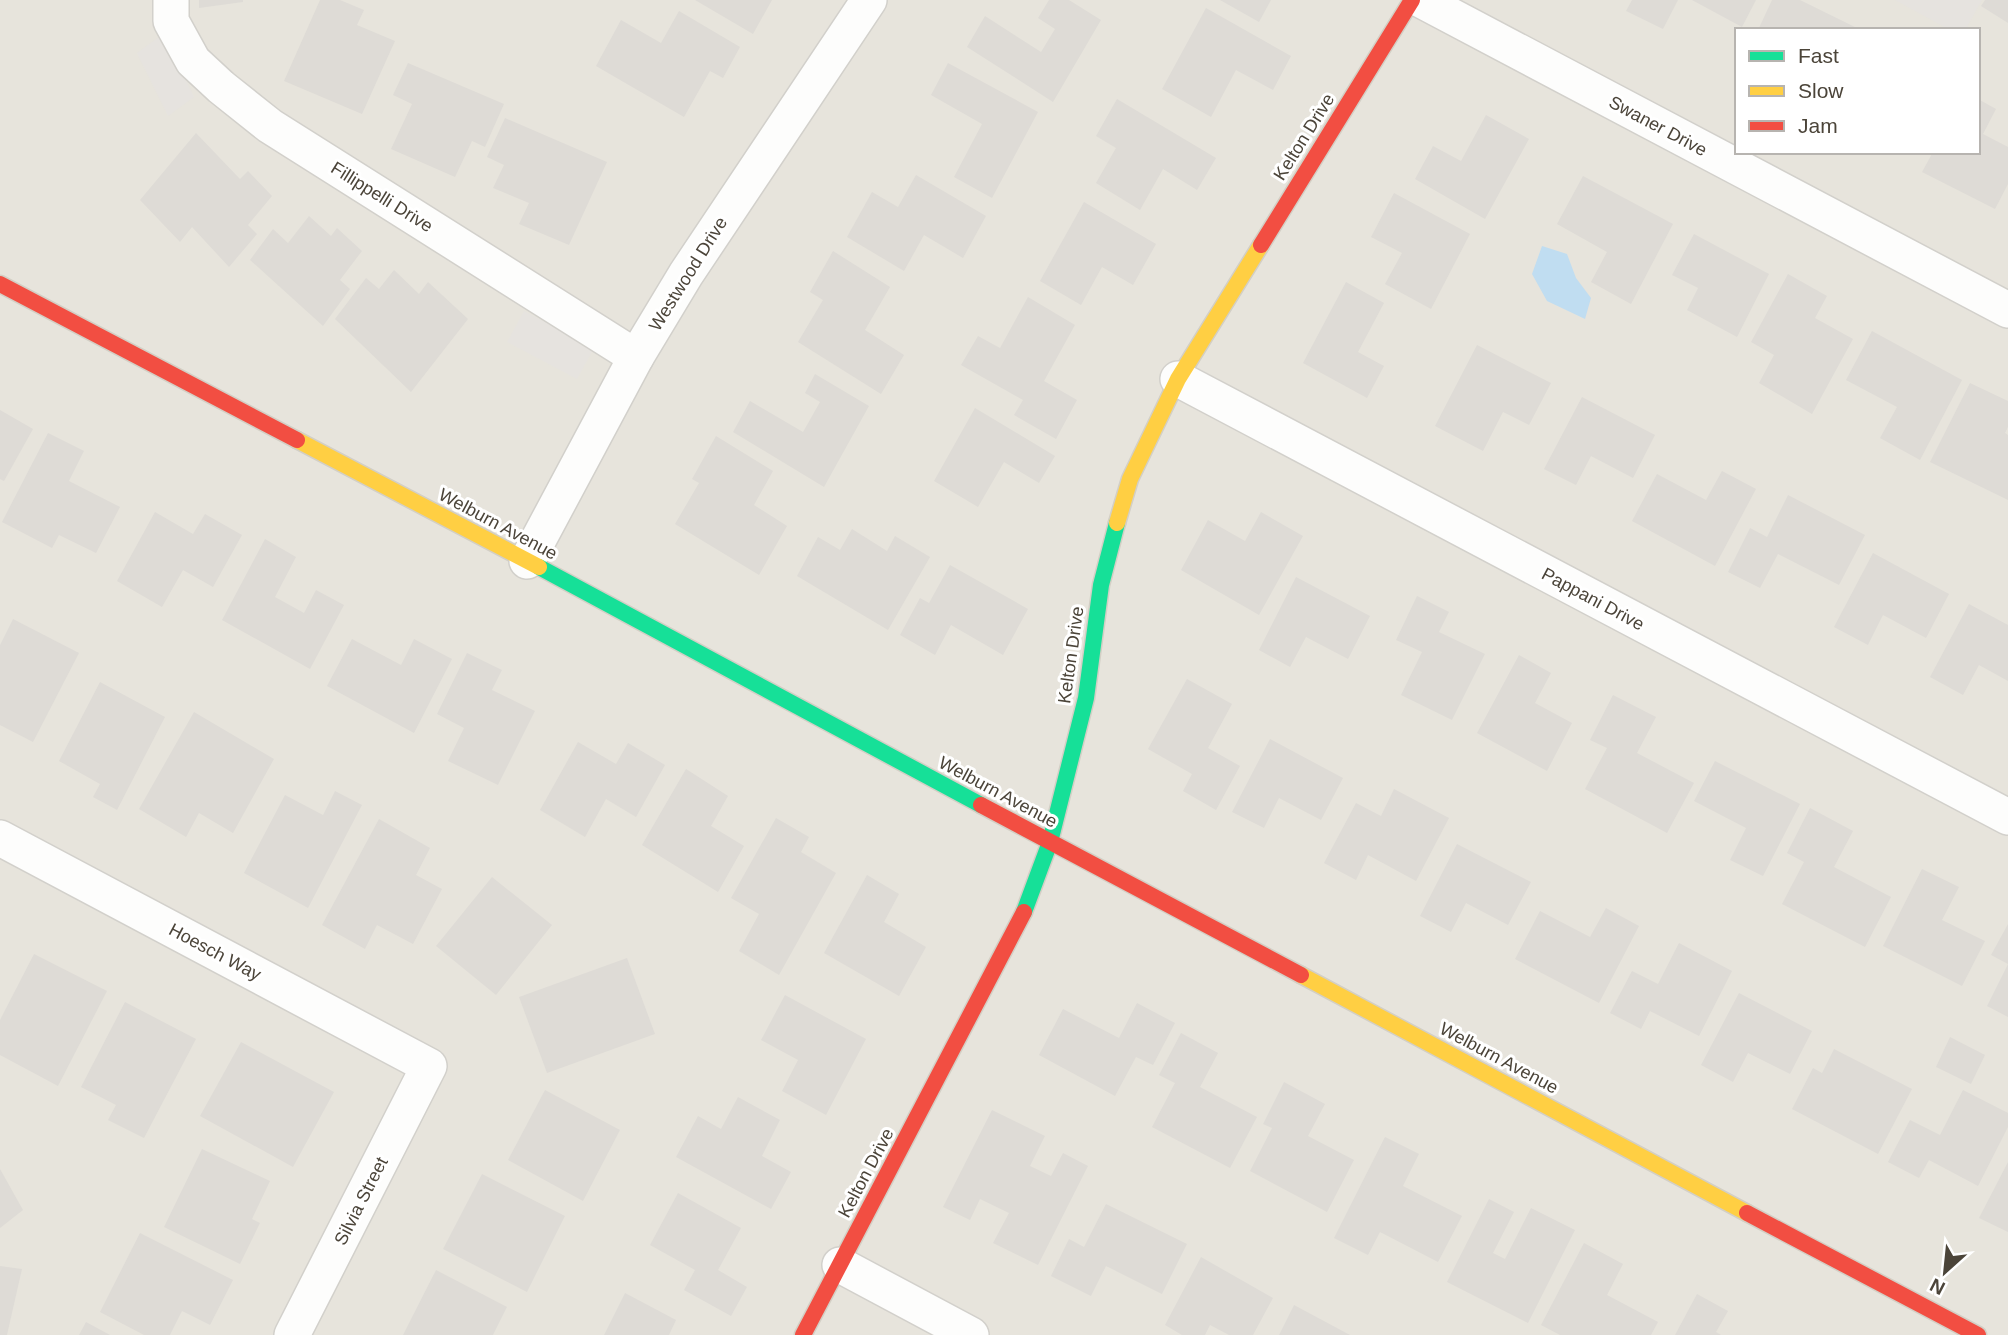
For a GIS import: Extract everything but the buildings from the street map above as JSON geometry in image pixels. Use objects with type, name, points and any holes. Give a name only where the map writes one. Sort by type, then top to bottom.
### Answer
[{"type":"main road","name":"Kelton Drive","points":[[803,1335],[1023,915],[1050,842],[1086,698],[1101,585],[1112,538],[1130,479],[1156,422],[1178,379],[1412,0]]},
{"type":"main road","name":"Welburn Avenue","points":[[0,284],[527,561],[1978,1335]]},
{"type":"street","name":"Fillippelli Drive","points":[[171,0],[171,21],[193,61],[270,126],[636,357]]},
{"type":"street","name":"Westwood Drive","points":[[527,561],[636,357],[694,263],[869,0]]},
{"type":"street","name":"Swaner Drive","points":[[1421,0],[2008,310]]},
{"type":"street","name":"Pappani Drive","points":[[1178,379],[2008,817]]},
{"type":"street","name":"Hoesch Way","points":[[0,838],[429,1066]]},
{"type":"street","name":"Silvia Street","points":[[292,1335],[429,1066]]},
{"type":"street","points":[[839,1265],[971,1335]]},
{"type":"shaded area","points":[[0,0],[2008,0],[2008,1335],[0,1335]]},
{"type":"shaded area","points":[[1895,0],[1982,0],[1966,28],[1946,28]]},
{"type":"shaded area","points":[[163,34],[194,97],[168,116],[137,53]]},
{"type":"shaded area","points":[[524,311],[594,348],[577,379],[507,342]]},
{"type":"water","points":[[1542,246],[1567,254],[1576,278],[1591,298],[1585,319],[1547,301],[1532,274]]},
{"type":"traffic: fast","points":[[1024,912],[1050,842],[1086,698],[1101,585],[1117,523]]},
{"type":"traffic: fast","points":[[539,567],[981,805]]},
{"type":"traffic: slow","points":[[1117,523],[1130,479],[1178,379],[1261,245]]},
{"type":"traffic: slow","points":[[297,440],[539,567]]},
{"type":"traffic: slow","points":[[1301,975],[1747,1213]]},
{"type":"traffic: jam","points":[[1261,245],[1412,0]]},
{"type":"traffic: jam","points":[[0,284],[297,440]]},
{"type":"traffic: jam","points":[[981,805],[1301,975]]},
{"type":"traffic: jam","points":[[803,1335],[1024,912]]},
{"type":"traffic: jam","points":[[1747,1213],[1978,1335]]}]
